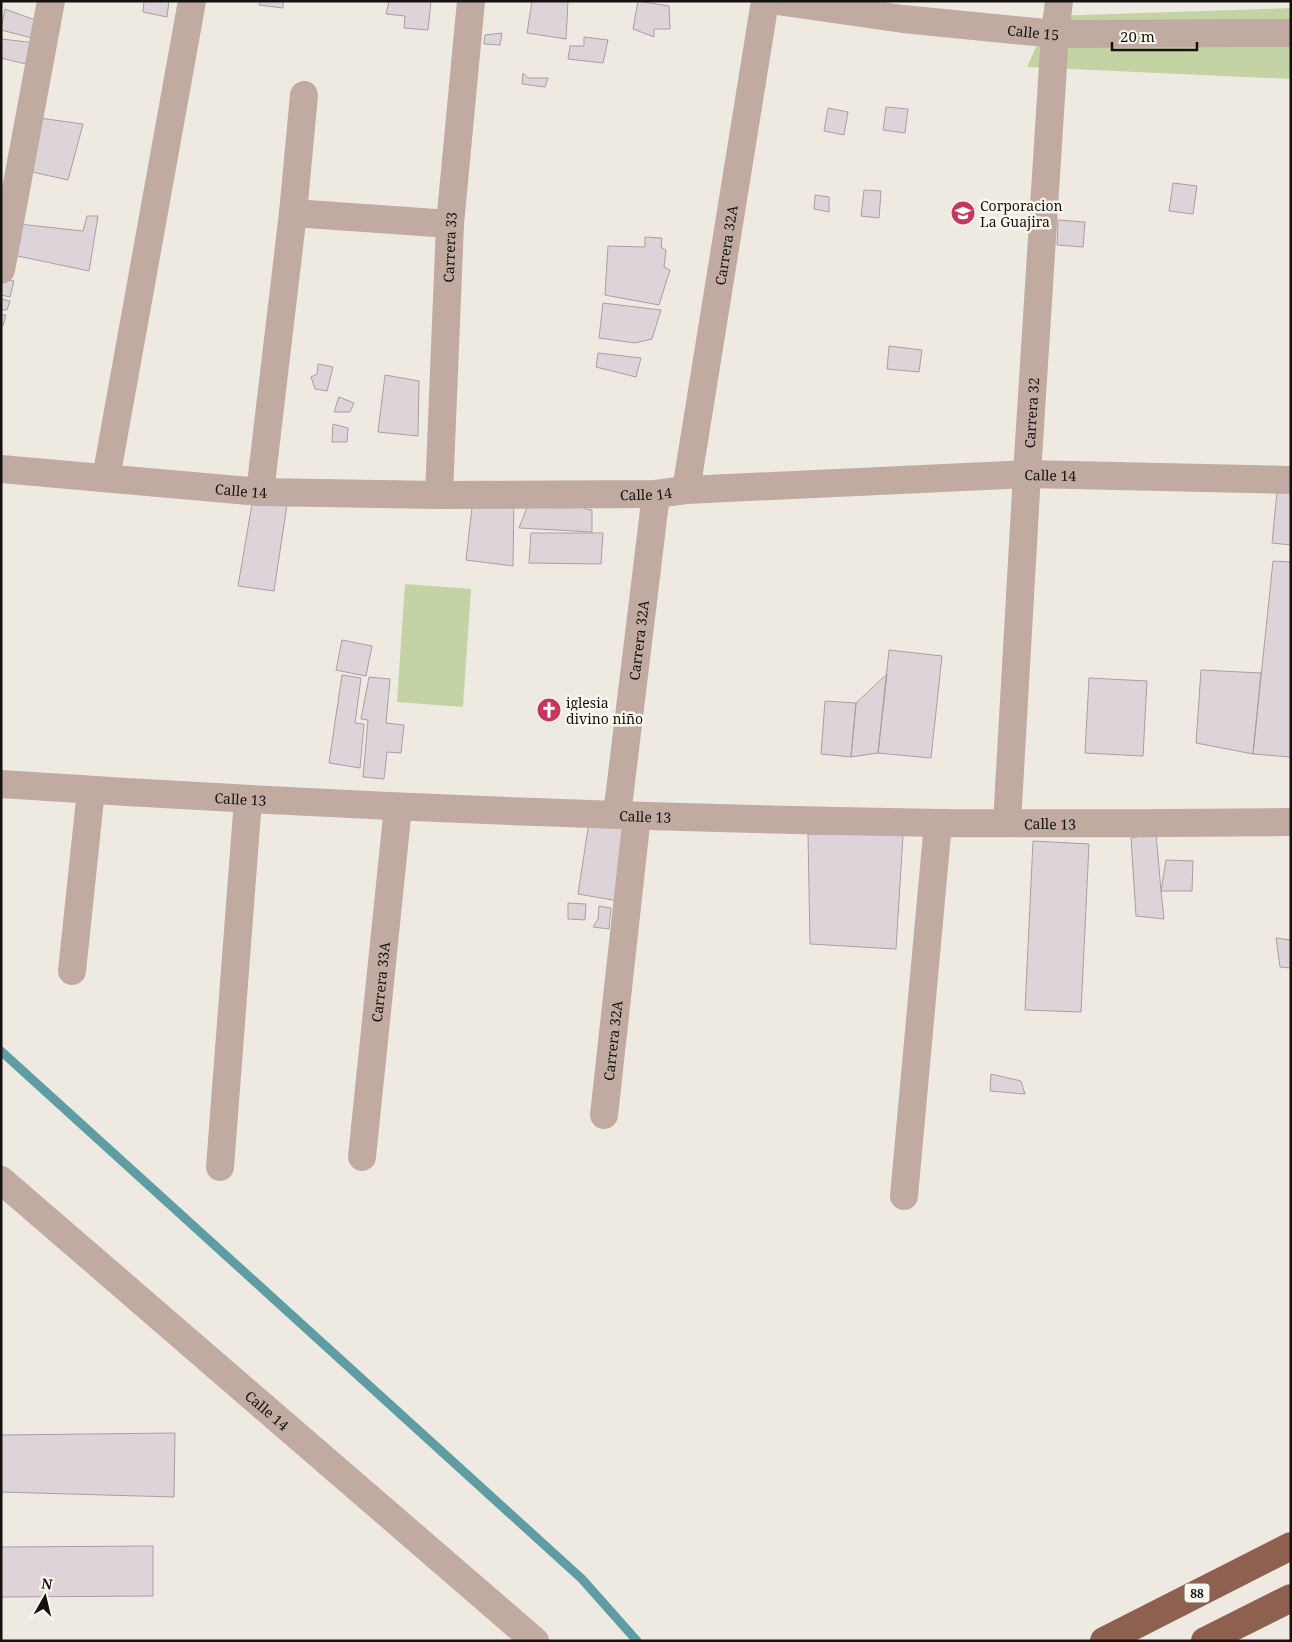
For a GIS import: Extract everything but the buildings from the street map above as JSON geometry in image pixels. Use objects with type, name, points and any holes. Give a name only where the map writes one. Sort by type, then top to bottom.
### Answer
[{"type":"highway","name":"88","points":[[1104,1641],[1291,1546]]},
{"type":"highway","points":[[1205,1641],[1291,1598]]},
{"type":"street","points":[[1,270],[52,1]]},
{"type":"street","points":[[106,478],[192,1]]},
{"type":"street","name":"Carrera 33","points":[[439,495],[450,224],[471,1]]},
{"type":"street","name":"Carrera 32A","points":[[686,490],[765,1]]},
{"type":"street","name":"Calle 15","points":[[777,1],[903,19],[1055,34],[1291,33]]},
{"type":"street","name":"Carrera 32","points":[[1007,823],[1055,34],[1060,1]]},
{"type":"street","points":[[260,492],[293,213],[304,95]]},
{"type":"street","points":[[293,213],[450,224]]},
{"type":"street","name":"Calle 14","points":[[1,469],[260,492],[439,495],[656,494],[686,490],[1027,474],[1291,480]]},
{"type":"street","name":"Carrera 32A","points":[[604,1115],[627,815],[656,494]]},
{"type":"street","name":"Calle 13","points":[[1,784],[248,800],[627,815],[938,823],[1291,822]]},
{"type":"street","points":[[72,970],[91,790]]},
{"type":"street","points":[[220,1167],[248,800]]},
{"type":"street","name":"Carrera 33A","points":[[362,1157],[398,807]]},
{"type":"street","points":[[904,1196],[938,823]]},
{"type":"street","name":"Calle 14","points":[[1,1180],[535,1641]]},
{"type":"green space","points":[[1291,8],[1291,79],[1027,67],[1050,16]]},
{"type":"green space","points":[[405,584],[471,589],[463,707],[397,702]]},
{"type":"waterway","points":[[1,1051],[582,1579],[637,1641]]},
{"type":"place","name":"Corporacion La Guajira","points":[[963,213]]},
{"type":"place","name":"iglesia divino niño","points":[[549,710]]}]
